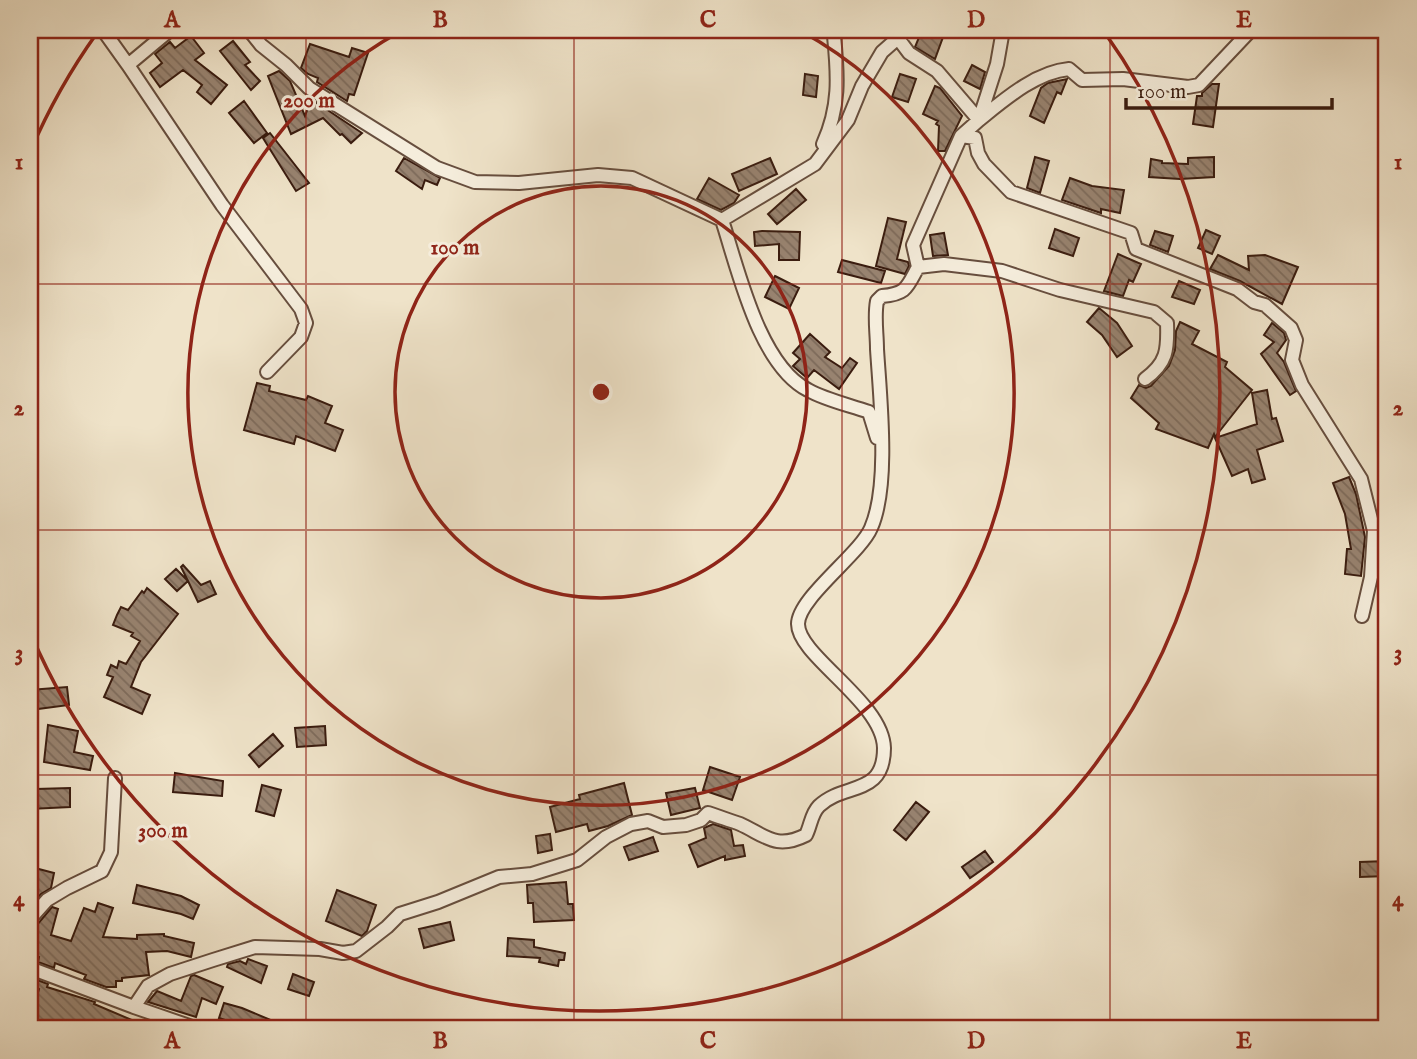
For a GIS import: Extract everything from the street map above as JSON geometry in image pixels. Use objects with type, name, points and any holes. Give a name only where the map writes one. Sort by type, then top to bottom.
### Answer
[{"type":"street","points":[[103,30],[222,205],[301,309],[306,323],[302,337],[267,372]]},
{"type":"street","points":[[128,65],[170,30]]},
{"type":"street","points":[[249,30],[261,45],[309,88],[437,168],[475,182],[519,183],[598,175],[632,178],[722,220],[765,344],[787,373],[807,390],[869,412],[881,453]]},
{"type":"street","points":[[815,164],[833,122],[839,79],[832,30]]},
{"type":"street","points":[[979,120],[997,64],[1003,30]]},
{"type":"street","points":[[134,1007],[148,986],[170,974],[255,947],[320,949],[342,953],[356,951],[387,928],[400,914],[499,877],[532,874],[577,860],[606,837],[631,824],[648,821],[663,827],[686,825],[701,820],[708,813],[741,825],[765,839],[790,842],[806,835],[817,808],[830,799],[864,786],[883,764],[884,741],[861,702],[802,639],[797,624],[811,599],[871,530],[881,489],[877,301],[882,296],[904,292],[918,267],[912,244],[961,135],[1010,96],[1053,70],[1069,69],[1082,80],[1123,79],[1188,87],[1199,85],[1251,30]]},
{"type":"street","points":[[722,220],[815,164],[848,120],[862,86],[882,52],[902,33],[909,53],[937,71],[979,120]]},
{"type":"street","points":[[961,135],[975,138],[984,164],[1011,192],[1131,233],[1136,249],[1237,289],[1254,302],[1265,305],[1291,328],[1296,340],[1292,360],[1302,384],[1362,479],[1374,531],[1371,577],[1362,616]]},
{"type":"street","points":[[918,267],[944,264],[1002,271],[1060,290],[1154,312],[1167,323],[1166,354],[1158,370],[1145,379]]},
{"type":"street","points":[[30,919],[47,901],[102,871],[111,852],[115,778]]},
{"type":"street","points":[[30,968],[198,1029]]},
{"type":"building","points":[[922,30],[943,37],[935,59],[915,47]]},
{"type":"building","points":[[191,36],[204,53],[195,60],[227,85],[211,104],[197,92],[202,85],[183,70],[160,87],[150,73],[162,63],[155,54],[170,42],[175,48]]},
{"type":"building","points":[[233,41],[250,62],[245,65],[260,81],[251,90],[220,51]]},
{"type":"building","points":[[310,44],[349,57],[352,48],[368,53],[354,95],[349,94],[347,101],[301,68]]},
{"type":"building","points":[[972,65],[985,72],[980,89],[964,81]]},
{"type":"building","points":[[279,71],[290,81],[305,116],[311,99],[362,133],[351,143],[323,118],[291,134],[268,76]]},
{"type":"building","points":[[805,74],[818,76],[816,97],[803,95]]},
{"type":"building","points":[[900,74],[916,79],[908,102],[892,97]]},
{"type":"building","points":[[1067,79],[1061,94],[1057,92],[1044,123],[1030,116],[1041,88],[1048,83]]},
{"type":"building","points":[[1212,84],[1219,84],[1213,127],[1193,124],[1197,96],[1202,96]]},
{"type":"building","points":[[935,86],[940,88],[962,116],[945,151],[938,151],[938,121],[923,114]]},
{"type":"building","points":[[244,101],[267,133],[254,143],[229,113]]},
{"type":"building","points":[[270,133],[309,183],[296,191],[263,138]]},
{"type":"building","points":[[1035,157],[1049,161],[1040,193],[1027,188]]},
{"type":"building","points":[[1214,157],[1214,177],[1149,177],[1151,159],[1162,163],[1188,164],[1188,158]]},
{"type":"building","points":[[404,158],[440,178],[437,185],[425,180],[422,189],[396,171]]},
{"type":"building","points":[[770,158],[777,174],[739,191],[732,174]]},
{"type":"building","points":[[709,178],[739,195],[734,203],[721,210],[697,199]]},
{"type":"building","points":[[1070,178],[1092,186],[1124,190],[1120,213],[1101,209],[1101,213],[1062,200]]},
{"type":"building","points":[[796,189],[806,200],[777,224],[768,214]]},
{"type":"building","points":[[888,218],[906,222],[897,259],[908,262],[905,274],[876,266]]},
{"type":"building","points":[[1055,229],[1079,238],[1073,256],[1049,248]]},
{"type":"building","points":[[1206,230],[1220,236],[1212,254],[1198,248]]},
{"type":"building","points":[[1155,231],[1173,236],[1168,252],[1150,245]]},
{"type":"building","points":[[754,232],[800,232],[799,260],[779,260],[779,244],[755,246]]},
{"type":"building","points":[[944,233],[948,255],[933,256],[930,235]]},
{"type":"building","points":[[1118,254],[1141,264],[1133,282],[1129,280],[1123,296],[1104,291]]},
{"type":"building","points":[[1218,255],[1249,270],[1248,256],[1265,255],[1298,267],[1282,304],[1240,281],[1210,269]]},
{"type":"building","points":[[842,260],[885,271],[881,283],[838,272]]},
{"type":"building","points":[[775,276],[799,288],[789,309],[765,297]]},
{"type":"building","points":[[1179,281],[1200,290],[1194,304],[1172,297]]},
{"type":"building","points":[[1099,308],[1117,323],[1132,346],[1117,357],[1102,335],[1087,322]]},
{"type":"building","points":[[1180,322],[1199,331],[1192,344],[1227,362],[1225,367],[1252,390],[1215,437],[1214,434],[1208,448],[1156,429],[1159,423],[1131,398],[1139,385],[1146,388],[1151,386],[1169,366]]},
{"type":"building","points":[[1272,323],[1284,333],[1286,340],[1277,353],[1284,362],[1296,391],[1290,395],[1261,354],[1274,342],[1264,335]]},
{"type":"building","points":[[810,334],[830,352],[825,357],[842,368],[850,358],[857,363],[839,389],[814,370],[807,378],[793,366],[800,359],[793,353]]},
{"type":"building","points":[[257,383],[270,386],[269,391],[306,400],[308,396],[332,406],[325,423],[343,430],[335,451],[296,436],[294,444],[244,430]]},
{"type":"building","points":[[1267,390],[1272,419],[1276,418],[1283,441],[1257,450],[1265,479],[1252,483],[1248,469],[1232,476],[1215,438],[1257,424],[1252,393]]},
{"type":"building","points":[[1349,477],[1356,494],[1365,537],[1361,576],[1345,574],[1347,549],[1351,549],[1345,514],[1333,483]]},
{"type":"building","points":[[183,565],[201,585],[210,581],[216,594],[198,602],[181,567]]},
{"type":"building","points":[[176,569],[188,581],[177,591],[165,579]]},
{"type":"building","points":[[147,588],[178,614],[141,662],[131,687],[150,695],[142,714],[104,697],[113,677],[107,675],[111,665],[117,668],[119,661],[126,664],[140,641],[131,636],[133,633],[113,625],[121,607],[128,610]]},
{"type":"building","points":[[67,687],[69,705],[30,710],[30,690]]},
{"type":"building","points":[[48,725],[78,731],[74,752],[93,756],[90,770],[44,762]]},
{"type":"building","points":[[325,726],[326,745],[297,747],[295,728]]},
{"type":"building","points":[[273,734],[283,746],[259,767],[249,755]]},
{"type":"building","points":[[710,767],[740,777],[732,800],[703,790]]},
{"type":"building","points":[[175,773],[223,781],[222,796],[173,792]]},
{"type":"building","points":[[624,783],[632,815],[589,831],[587,824],[556,832],[550,807],[580,799],[579,795]]},
{"type":"building","points":[[262,785],[281,790],[274,816],[256,811]]},
{"type":"building","points":[[70,788],[70,807],[30,809],[30,795],[35,795],[36,789]]},
{"type":"building","points":[[695,788],[700,808],[671,815],[666,793]]},
{"type":"building","points":[[916,802],[929,812],[906,840],[894,830]]},
{"type":"building","points":[[713,824],[731,830],[734,846],[743,845],[745,856],[725,860],[725,856],[698,867],[689,845],[706,838],[704,828]]},
{"type":"building","points":[[550,834],[552,850],[538,853],[536,836]]},
{"type":"building","points":[[653,837],[658,851],[629,860],[624,847]]},
{"type":"building","points":[[985,851],[993,862],[970,878],[962,867]]},
{"type":"building","points":[[1387,861],[1387,876],[1360,877],[1360,862]]},
{"type":"building","points":[[35,868],[54,873],[51,888],[30,906],[30,889]]},
{"type":"building","points":[[566,882],[568,904],[573,904],[574,920],[534,922],[533,903],[528,903],[527,885]]},
{"type":"building","points":[[137,885],[181,896],[199,905],[193,919],[133,903]]},
{"type":"building","points":[[337,890],[376,905],[367,931],[362,936],[326,921]]},
{"type":"building","points":[[98,903],[113,908],[103,937],[137,939],[137,935],[164,934],[194,943],[191,957],[167,951],[146,952],[149,975],[122,978],[122,981],[116,981],[116,987],[106,987],[84,979],[86,975],[55,963],[54,968],[38,962],[39,957],[30,954],[30,928],[37,925],[52,907],[58,909],[51,935],[71,941],[84,908],[95,912]]},
{"type":"building","points":[[450,922],[454,940],[424,948],[419,929]]},
{"type":"building","points":[[508,938],[534,940],[534,947],[565,953],[564,960],[559,960],[558,966],[539,962],[540,958],[507,956]]},
{"type":"building","points":[[248,959],[267,966],[261,983],[227,967],[228,964],[240,961],[246,964]]},
{"type":"building","points":[[293,974],[314,982],[309,996],[288,989]]},
{"type":"building","points":[[191,976],[223,987],[216,1004],[202,998],[196,1017],[148,1002],[157,991],[181,1001]]},
{"type":"building","points":[[32,978],[48,984],[47,987],[95,1002],[94,1004],[153,1029],[54,1029],[30,1021],[39,989],[30,985]]},
{"type":"building","points":[[224,1003],[292,1029],[252,1029],[219,1018]]}]
